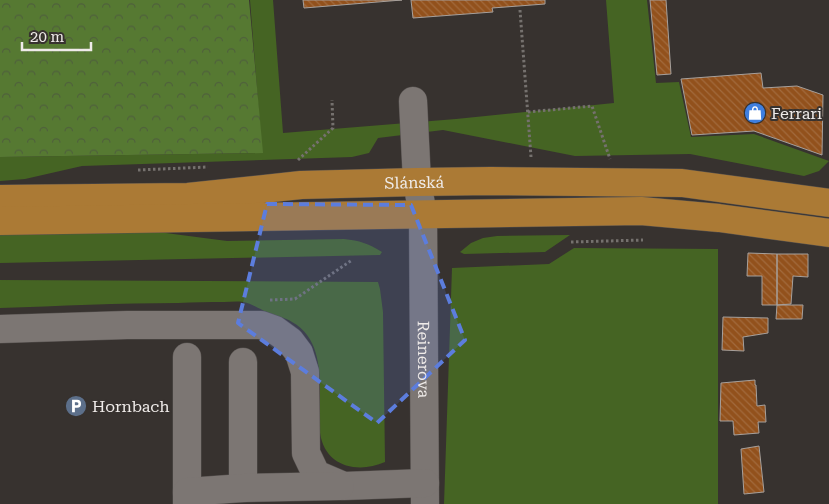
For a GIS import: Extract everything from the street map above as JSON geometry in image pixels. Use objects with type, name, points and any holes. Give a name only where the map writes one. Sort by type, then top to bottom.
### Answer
[{"type":"main road","name":"Slánská","points":[[0,199],[188,197],[301,185],[500,181],[682,183],[829,203]]},
{"type":"main road","name":"Slánská","points":[[0,221],[641,212],[719,218],[829,233]]},
{"type":"street","name":"Reinerova","points":[[413,101],[416,182],[423,215],[425,494]]},
{"type":"street","points":[[0,328],[250,324],[261,325],[275,330],[290,341],[299,353],[305,372],[306,453],[316,474],[344,486]]},
{"type":"street","points":[[187,357],[187,498],[243,488],[344,486],[425,494]]},
{"type":"street","points":[[242,362],[243,488]]},
{"type":"path","points":[[520,10],[532,160]]},
{"type":"path","points":[[294,164],[333,128],[332,100]]},
{"type":"path","points":[[528,112],[592,106],[611,159]]},
{"type":"path","points":[[131,170],[208,167]]},
{"type":"path","points":[[571,242],[643,240]]},
{"type":"path","points":[[268,300],[295,300],[352,260]]},
{"type":"highlighted area","points":[[267,204],[411,205],[465,340],[377,423],[238,323]]},
{"type":"green space","points":[[0,0],[249,0],[263,153],[0,157]]},
{"type":"green space","points":[[250,0],[273,0],[283,133],[456,119],[614,103],[606,0],[647,0],[656,83],[679,82],[691,137],[754,134],[829,161],[819,171],[804,176],[690,154],[575,156],[443,130],[378,138],[369,153],[352,157],[82,166],[25,179],[0,181],[0,157],[262,153]]},
{"type":"green space","points":[[158,232],[227,241],[344,239],[364,243],[382,252],[380,255],[0,263],[0,235]]},
{"type":"green space","points":[[570,235],[545,252],[464,254],[460,252],[471,243],[483,238],[497,236]]},
{"type":"green space","points":[[574,248],[718,249],[718,504],[444,504],[452,268],[549,264]]},
{"type":"green space","points":[[0,280],[378,282],[383,312],[385,462],[375,466],[354,467],[344,465],[328,454],[320,431],[320,378],[316,352],[311,340],[303,330],[286,319],[243,302],[0,308]]},
{"type":"building","points":[[303,0],[402,0],[304,8]]},
{"type":"building","points":[[411,0],[545,0],[545,4],[492,8],[493,12],[413,18]]},
{"type":"building","points":[[650,0],[666,0],[671,74],[657,75]]},
{"type":"building","name":"Ferrari","points":[[761,73],[763,88],[797,86],[823,95],[822,155],[754,131],[692,135],[681,79]]},
{"type":"building","points":[[748,253],[777,254],[777,305],[762,305],[762,276],[747,276]]},
{"type":"building","points":[[777,254],[808,254],[808,277],[793,276],[791,304],[777,305]]},
{"type":"building","points":[[777,305],[803,305],[802,319],[776,319]]},
{"type":"building","points":[[723,317],[768,318],[768,333],[743,337],[744,351],[722,350]]},
{"type":"building","points":[[755,380],[757,406],[765,405],[766,422],[758,422],[759,433],[734,435],[733,421],[720,421],[721,383]]},
{"type":"building","points":[[759,446],[764,492],[744,494],[741,449]]},
{"type":"place","name":"Ferrari","points":[[755,113]]},
{"type":"place","name":"Hornbach","points":[[76,406]]}]
